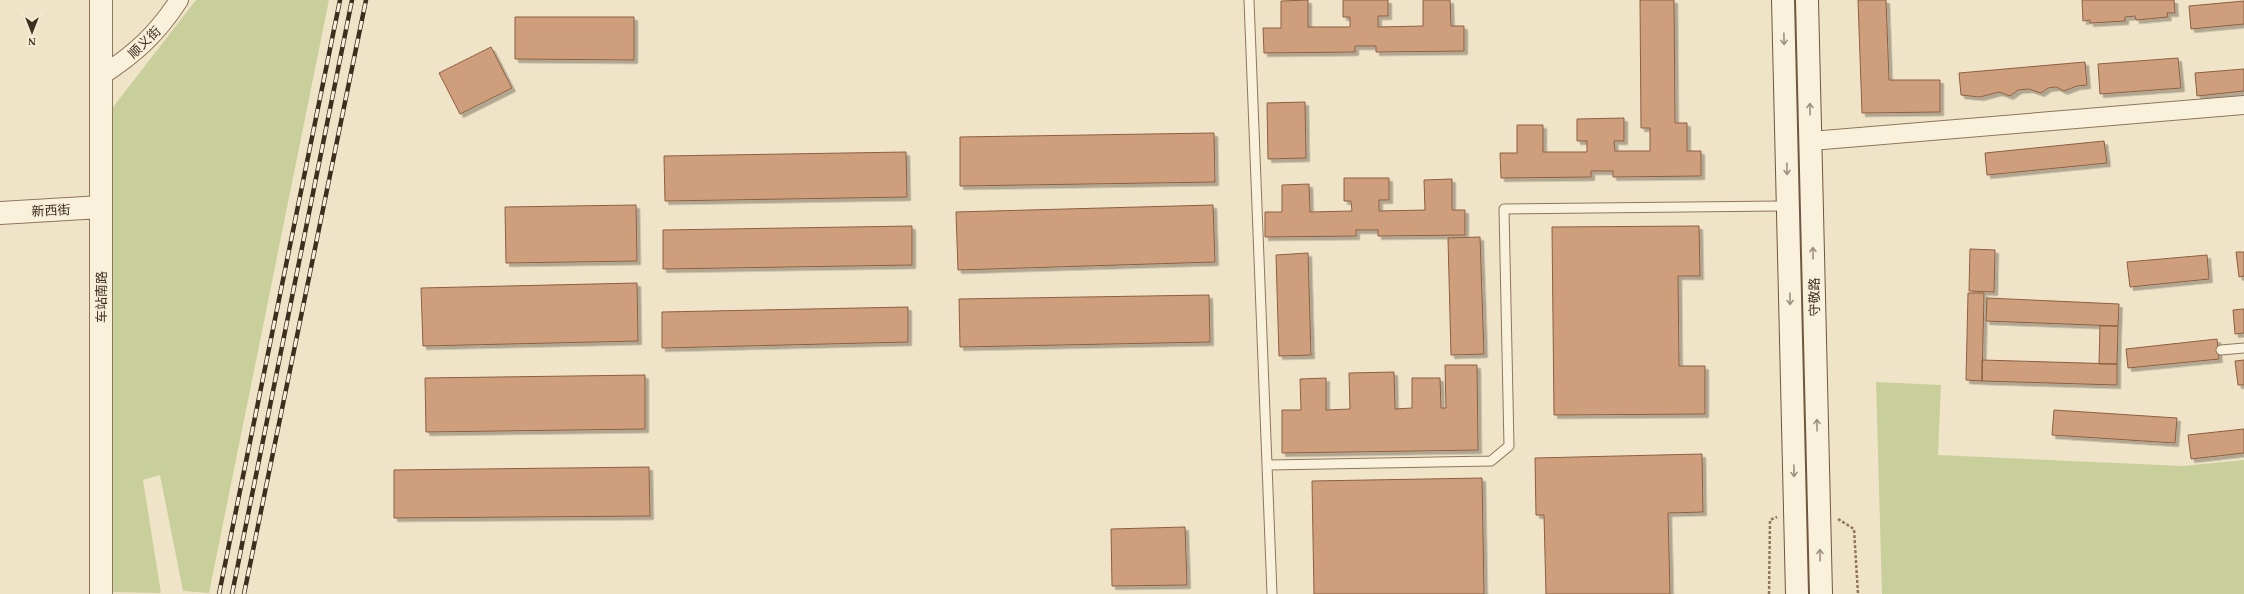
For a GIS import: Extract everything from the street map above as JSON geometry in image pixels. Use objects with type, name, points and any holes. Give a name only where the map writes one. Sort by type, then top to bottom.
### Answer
[{"type":"main road","name":"车站南路","points":[[101,0],[101,594]]},
{"type":"main road","name":"守敬路","points":[[1783,0],[1797,594]]},
{"type":"main road","name":"守敬路","points":[[1807,0],[1821,594]]},
{"type":"main road","name":"新西街","points":[[0,212],[101,207]]},
{"type":"street","name":"顺义街","points":[[101,76],[131,57],[156,33],[179,0]]},
{"type":"street","points":[[1810,141],[2244,104]]},
{"type":"lane","points":[[1249,0],[1272,594]]},
{"type":"lane","points":[[1267,465],[1491,461],[1509,446],[1504,209],[1788,206]]},
{"type":"lane","points":[[2221,350],[2244,348]]},
{"type":"path","points":[[1819,507],[1854,529],[1858,594]]},
{"type":"path","points":[[1769,594],[1770,520],[1795,508]]},
{"type":"green space","points":[[196,0],[329,0],[209,593],[183,591],[160,475],[143,480],[161,593],[113,592],[113,107]]},
{"type":"green space","points":[[1876,382],[1941,385],[1938,455],[2183,466],[2244,460],[2244,594],[1882,594]]},
{"type":"building","points":[[1308,0],[1308,27],[1350,27],[1350,17],[1343,17],[1343,0],[1388,0],[1388,16],[1378,16],[1378,27],[1423,26],[1423,0],[1450,0],[1451,26],[1464,26],[1464,51],[1376,52],[1376,46],[1355,46],[1355,52],[1264,53],[1263,28],[1281,28],[1281,1]]},
{"type":"building","points":[[1640,0],[1674,0],[1675,123],[1687,123],[1687,151],[1701,151],[1701,176],[1613,177],[1613,171],[1591,171],[1591,177],[1501,178],[1500,153],[1517,153],[1517,125],[1543,125],[1543,152],[1587,152],[1587,141],[1577,141],[1577,119],[1624,118],[1624,141],[1614,141],[1615,151],[1650,151],[1650,128],[1641,128]]},
{"type":"building","points":[[1858,0],[1886,0],[1889,80],[1940,80],[1940,112],[1862,113]]},
{"type":"building","points":[[2082,0],[2174,0],[2175,13],[2167,13],[2168,17],[2136,20],[2135,16],[2125,17],[2125,21],[2090,23],[2090,20],[2083,21]]},
{"type":"building","points":[[2244,1],[2244,24],[2191,29],[2189,6]]},
{"type":"building","points":[[515,17],[634,17],[634,60],[515,59]]},
{"type":"building","points":[[491,47],[512,88],[460,114],[439,73]]},
{"type":"building","points":[[2178,58],[2181,88],[2100,94],[2098,64]]},
{"type":"building","points":[[2085,62],[2087,85],[2077,86],[2064,91],[2056,87],[2048,88],[2041,93],[2029,89],[2018,90],[2010,96],[1999,92],[1980,97],[1961,95],[1959,73]]},
{"type":"building","points":[[2244,69],[2244,91],[2197,96],[2195,73]]},
{"type":"building","points":[[1305,102],[1306,158],[1268,159],[1267,103]]},
{"type":"building","points":[[1214,133],[1215,182],[960,186],[960,137]]},
{"type":"building","points":[[2104,141],[2107,163],[1987,175],[1985,153]]},
{"type":"building","points":[[906,152],[907,197],[665,201],[664,156]]},
{"type":"building","points":[[1344,178],[1389,178],[1389,200],[1379,200],[1379,211],[1425,210],[1424,180],[1452,179],[1452,210],[1465,210],[1465,235],[1378,236],[1378,230],[1356,230],[1356,236],[1265,237],[1265,212],[1282,212],[1282,185],[1309,184],[1310,212],[1352,211],[1351,201],[1344,201]]},
{"type":"building","points":[[636,205],[637,261],[506,263],[505,207]]},
{"type":"building","points":[[1213,205],[1215,262],[958,270],[956,212]]},
{"type":"building","points":[[912,226],[912,265],[663,269],[663,230]]},
{"type":"building","points":[[1699,226],[1700,276],[1678,276],[1679,366],[1705,366],[1705,414],[1554,415],[1552,227]]},
{"type":"building","points":[[1480,237],[1484,354],[1451,355],[1448,238]]},
{"type":"building","points":[[1970,249],[1995,250],[1994,292],[1969,291]]},
{"type":"building","points":[[2236,252],[2244,252],[2244,276],[2239,277]]},
{"type":"building","points":[[1308,253],[1311,355],[1279,356],[1276,255]]},
{"type":"building","points":[[2207,255],[2209,279],[2130,287],[2127,262]]},
{"type":"building","points":[[637,283],[638,341],[423,346],[421,288]]},
{"type":"building","points":[[1968,293],[1984,293],[1982,381],[1966,380]]},
{"type":"building","points":[[1209,295],[1210,342],[960,347],[959,299]]},
{"type":"building","points":[[1987,298],[2119,304],[2118,326],[1986,321]]},
{"type":"building","points":[[908,307],[908,342],[662,348],[662,312]]},
{"type":"building","points":[[2244,309],[2244,333],[2235,334],[2233,310]]},
{"type":"building","points":[[2100,326],[2118,326],[2117,364],[2099,364]]},
{"type":"building","points":[[2217,339],[2219,359],[2128,368],[2126,349]]},
{"type":"building","points":[[1982,360],[2117,364],[2117,385],[1982,381]]},
{"type":"building","points":[[2244,360],[2244,385],[2238,385],[2235,361]]},
{"type":"building","points":[[1445,365],[1477,365],[1478,450],[1282,453],[1282,410],[1301,410],[1300,379],[1326,378],[1326,410],[1350,409],[1349,373],[1394,372],[1395,409],[1412,408],[1412,378],[1440,378],[1441,408],[1446,408]]},
{"type":"building","points":[[645,375],[645,429],[426,432],[425,378]]},
{"type":"building","points":[[2054,410],[2177,418],[2175,443],[2052,435]]},
{"type":"building","points":[[2244,429],[2244,453],[2191,459],[2188,435]]},
{"type":"building","points":[[1702,454],[1703,512],[1668,513],[1670,594],[1546,594],[1544,515],[1536,515],[1535,458]]},
{"type":"building","points":[[649,467],[650,516],[394,518],[394,470]]},
{"type":"building","points":[[1482,478],[1484,594],[1314,594],[1312,481]]},
{"type":"building","points":[[1185,527],[1187,585],[1112,586],[1111,529]]},
{"type":"railway","points":[[219,594],[340,0]]},
{"type":"railway","points":[[232,594],[352,0]]},
{"type":"railway","points":[[244,594],[366,0]]}]
